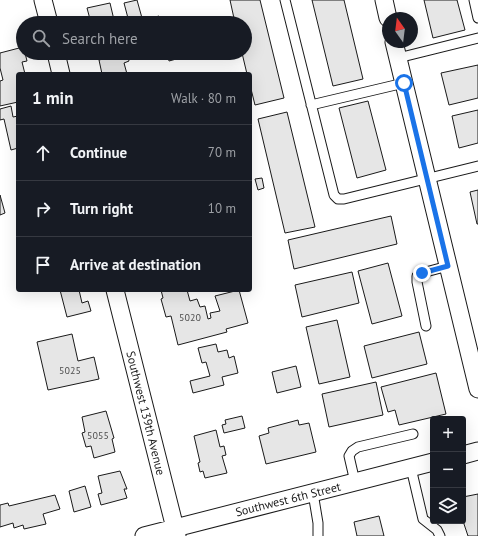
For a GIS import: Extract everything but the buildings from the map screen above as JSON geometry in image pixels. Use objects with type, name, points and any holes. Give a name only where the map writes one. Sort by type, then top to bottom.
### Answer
[{"type":"street","points":[[43,0],[47,16]]},
{"type":"street","points":[[384,0],[387,12]]},
{"type":"street","points":[[396,50],[478,389]]},
{"type":"street","points":[[58,60],[61,72]]},
{"type":"street","name":"Southwest 139th Avenue","points":[[116,292],[176,532]]},
{"type":"street","points":[[466,454],[478,451]]},
{"type":"street","name":"Southwest 6th Street","points":[[144,536],[176,532],[313,493],[430,463]]},
{"type":"lane","points":[[285,0],[334,195],[338,199],[344,199],[478,166]]},
{"type":"lane","points":[[474,0],[478,18]]},
{"type":"lane","points":[[396,50],[478,38]]},
{"type":"lane","points":[[311,105],[404,83]]},
{"type":"lane","points":[[426,326],[417,276],[422,273],[448,266]]},
{"type":"lane","points":[[355,482],[349,456],[352,451],[358,447],[413,434]]},
{"type":"lane","points":[[410,468],[423,519],[437,530],[440,536]]},
{"type":"lane","points":[[313,493],[318,522],[318,536]]},
{"type":"route","points":[[404,83],[448,266],[422,273]]}]
